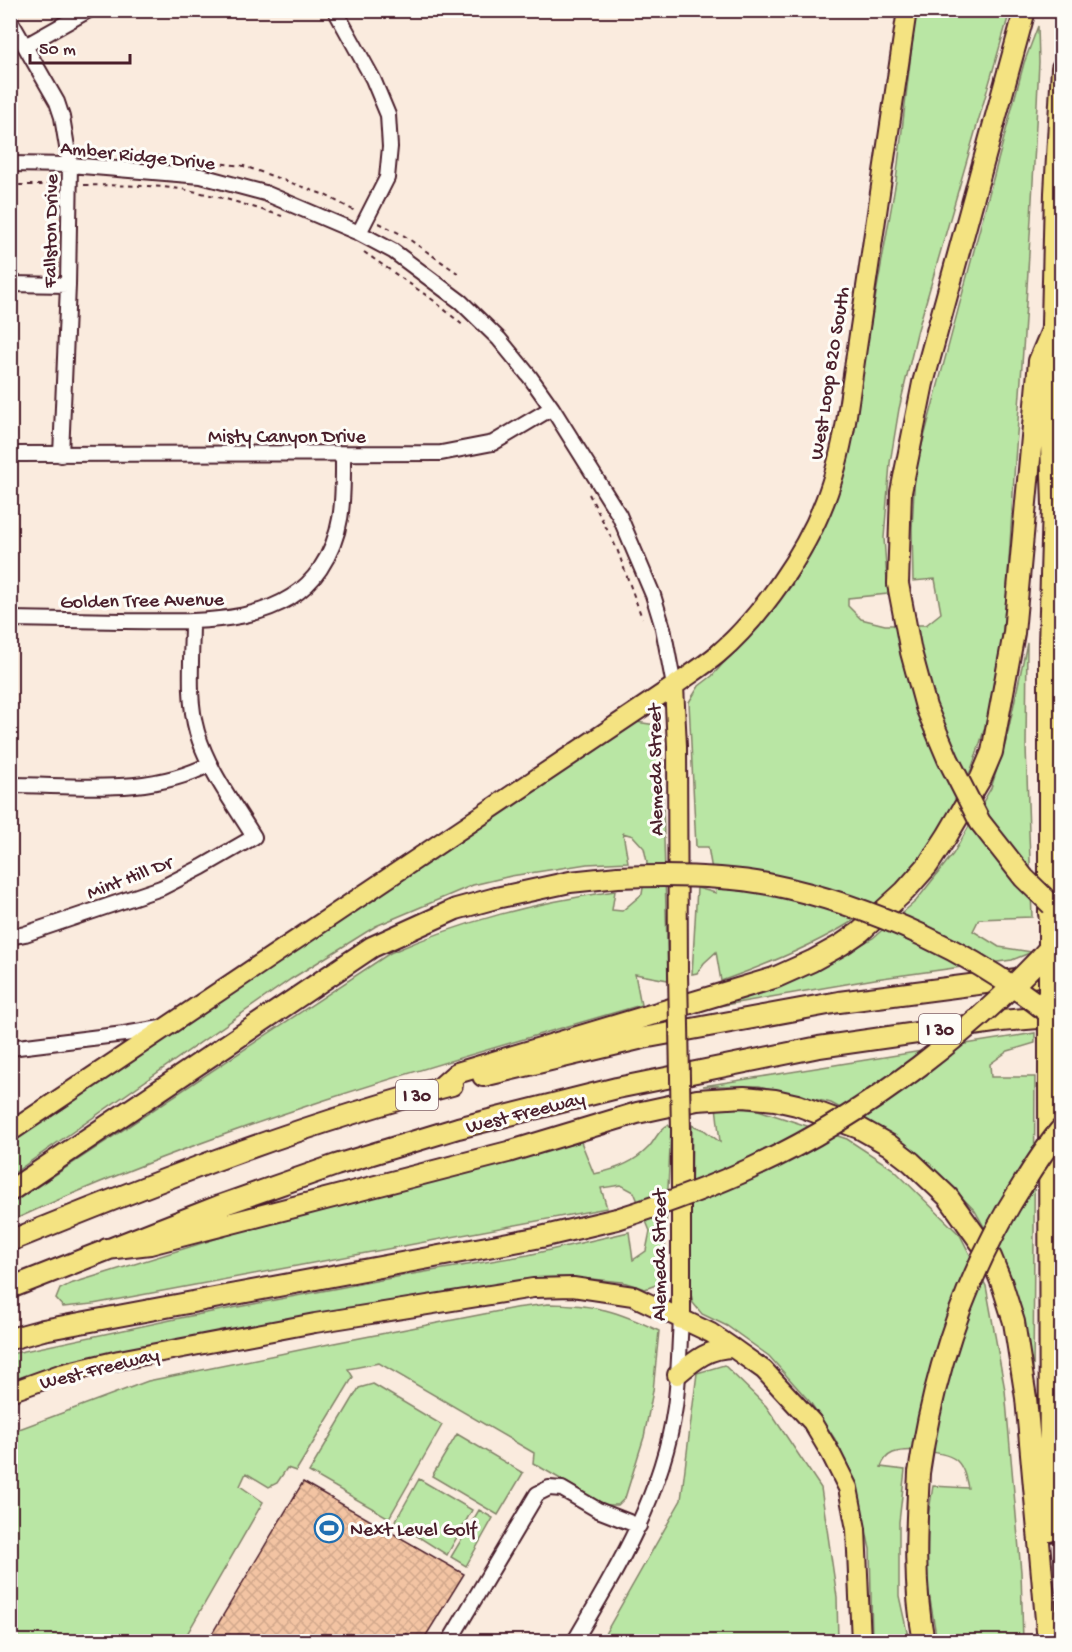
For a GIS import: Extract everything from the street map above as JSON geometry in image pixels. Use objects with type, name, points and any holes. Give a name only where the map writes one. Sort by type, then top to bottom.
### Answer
[{"type":"highway","points":[[1025,10],[923,383],[901,492],[898,584],[911,652],[926,707],[948,759],[980,822],[1057,923]]},
{"type":"highway","points":[[1049,1641],[1049,1083],[1057,923],[1049,646],[1053,505],[1050,412],[1062,68]]},
{"type":"highway","points":[[440,1088],[457,1073],[774,978],[812,961],[860,932],[905,891],[928,865],[981,778],[992,752],[1014,633],[1039,361],[1052,330]]},
{"type":"highway","points":[[10,1191],[372,947],[419,924],[466,906],[570,882],[669,875],[766,884],[821,896],[863,910],[950,949],[1016,988],[1062,1024]]},
{"type":"highway","points":[[10,1339],[43,1330],[541,1237],[617,1219],[675,1200],[756,1166],[851,1115],[908,1074],[1005,993],[1057,923]]},
{"type":"highway","name":"I 30","points":[[10,1241],[110,1200],[245,1151],[440,1088],[643,1038],[839,1002],[1062,973]]},
{"type":"highway","name":"West Freeway","points":[[10,1288],[219,1206],[336,1165],[458,1128],[617,1088],[819,1047],[1001,1021],[1062,1016]]},
{"type":"highway","points":[[106,1249],[150,1244],[508,1152],[637,1113],[697,1100],[744,1097],[775,1100],[797,1105],[859,1128],[889,1145],[911,1162],[948,1197],[991,1257],[1002,1284],[1014,1322],[1026,1398],[1049,1641]]},
{"type":"highway","points":[[924,1641],[916,1588],[915,1561],[919,1473],[925,1427],[947,1342],[973,1277],[1001,1218],[1037,1161],[1062,1128]]},
{"type":"main road","name":"West Loop 820 South","points":[[674,686],[718,654],[748,624],[781,583],[815,525],[825,502],[838,460],[846,422],[907,10]]},
{"type":"main road","name":"Alemeda Street","points":[[674,686],[677,746],[681,1320]]},
{"type":"main road","points":[[10,1132],[674,686]]},
{"type":"main road","name":"West Freeway","points":[[10,1392],[60,1374],[119,1360],[315,1323],[533,1288],[573,1287],[633,1296],[681,1320]]},
{"type":"main road","points":[[681,1320],[711,1333],[764,1370],[812,1422],[831,1454],[848,1488],[856,1529],[861,1641]]},
{"type":"main road","points":[[677,1375],[710,1351],[733,1348]]},
{"type":"street","points":[[25,46],[89,10]]},
{"type":"street","points":[[335,10],[374,79],[388,115],[390,147],[387,178],[360,233]]},
{"type":"street","name":"Fallston Drive","points":[[10,21],[57,102],[62,117],[70,165],[61,455]]},
{"type":"street","name":"Amber Ridge Drive","points":[[10,164],[70,165],[201,176],[265,193],[360,233]]},
{"type":"street","name":"Alemeda Street","points":[[360,233],[393,251],[461,302],[499,339],[552,408],[619,514],[653,595],[663,628],[674,686]]},
{"type":"street","points":[[10,284],[68,285]]},
{"type":"street","name":"Misty Canyon Drive","points":[[10,454],[409,455],[466,450],[493,444],[552,408]]},
{"type":"street","name":"Golden Tree Avenue","points":[[10,619],[224,620],[276,605],[297,594],[320,569],[334,543],[343,509],[343,454]]},
{"type":"street","points":[[10,785],[130,786],[192,773],[210,764],[197,731],[192,699],[192,621]]},
{"type":"street","name":"Mint Hill Dr","points":[[10,937],[161,888],[254,837],[210,764]]},
{"type":"street","points":[[10,1048],[166,1027]]},
{"type":"street","name":"Alemeda Street","points":[[574,1641],[622,1561],[639,1526],[666,1450],[675,1407],[681,1320]]},
{"type":"street","points":[[449,1641],[537,1494],[543,1490],[549,1488],[562,1490],[598,1510],[639,1526]]},
{"type":"path","points":[[10,185],[141,186],[189,190],[230,199],[287,218]]},
{"type":"path","points":[[361,250],[433,300],[468,329]]},
{"type":"path","points":[[585,488],[617,549],[642,618]]},
{"type":"green space","points":[[916,11],[1010,11],[917,333],[899,409],[890,463],[884,538],[888,594],[848,598],[848,606],[861,619],[885,625],[926,625],[941,613],[935,579],[913,581],[912,529],[915,471],[1024,63],[1038,26],[1039,62],[1032,206],[1010,551],[999,659],[989,712],[974,763],[953,810],[908,872],[871,908],[836,931],[771,962],[721,981],[716,952],[697,973],[692,974],[697,888],[716,893],[708,847],[696,847],[689,702],[699,686],[712,676],[792,585],[822,531],[846,463],[896,181]]},
{"type":"green space","points":[[1027,643],[1026,747],[1032,917],[979,919],[973,931],[999,947],[1032,952],[1012,960],[875,979],[713,1007],[809,973],[873,938],[916,901],[953,854],[991,788],[1006,741]]},
{"type":"green space","points":[[636,722],[656,725],[661,732],[668,980],[635,974],[641,1005],[481,1051],[243,1128],[87,1188],[11,1221],[11,1204],[390,953],[473,922],[528,907],[585,896],[615,891],[612,910],[622,911],[642,894],[647,862],[644,848],[633,836],[623,833],[628,862],[587,864],[511,876],[473,885],[376,926],[291,979],[11,1175],[11,1143]]},
{"type":"green space","points":[[1035,1033],[1035,1043],[1008,1051],[990,1064],[991,1077],[1035,1077],[1033,1386],[1017,1297],[1008,1269],[975,1211],[928,1162],[888,1134],[831,1103],[759,1086],[703,1086]]},
{"type":"green space","points":[[716,1106],[758,1110],[847,1139],[893,1169],[960,1235],[986,1286],[1005,1390],[1021,1572],[1023,1641],[937,1641],[927,1581],[928,1517],[933,1486],[968,1488],[963,1470],[952,1458],[936,1453],[899,1451],[888,1456],[881,1467],[905,1470],[899,1522],[899,1596],[909,1641],[872,1641],[870,1549],[861,1508],[849,1470],[835,1439],[810,1402],[769,1356],[727,1326],[702,1314],[693,1303],[690,1290],[692,1125],[704,1130],[720,1142]]},
{"type":"green space","points":[[668,1125],[671,1128],[664,1267],[659,1284],[645,1289],[623,1282],[569,1277],[539,1278],[472,1288],[266,1325],[11,1385],[10,1354],[185,1317],[407,1275],[528,1255],[629,1232],[633,1260],[646,1251],[650,1231],[634,1192],[621,1185],[601,1188],[607,1208],[93,1304],[63,1307],[56,1299],[60,1289],[70,1284],[264,1224],[581,1142],[594,1174],[609,1170],[637,1157]]},
{"type":"green space","points":[[548,1304],[579,1305],[605,1310],[659,1331],[653,1391],[644,1437],[625,1498],[618,1505],[605,1505],[533,1463],[534,1453],[379,1363],[348,1369],[353,1377],[296,1471],[287,1468],[277,1483],[269,1487],[246,1473],[240,1486],[263,1502],[183,1641],[11,1642],[11,1432],[148,1381],[515,1308]]},
{"type":"green space","points":[[724,1365],[766,1406],[821,1488],[837,1597],[838,1641],[601,1641],[681,1500],[697,1373]]},
{"type":"green space","points":[[373,1384],[442,1425],[389,1518],[309,1472],[359,1388]]},
{"type":"green space","points":[[457,1434],[523,1473],[498,1515],[432,1476]]},
{"type":"green space","points":[[419,1479],[472,1510],[447,1555],[395,1522]]},
{"type":"green space","points":[[479,1510],[493,1518],[466,1566],[451,1557]]},
{"type":"building","name":"Next Level Golf","points":[[303,1482],[464,1574],[422,1642],[418,1642],[407,1634],[409,1642],[390,1642],[389,1636],[385,1642],[207,1642]]},
{"type":"place","name":"Next Level Golf","points":[[329,1528]]}]
